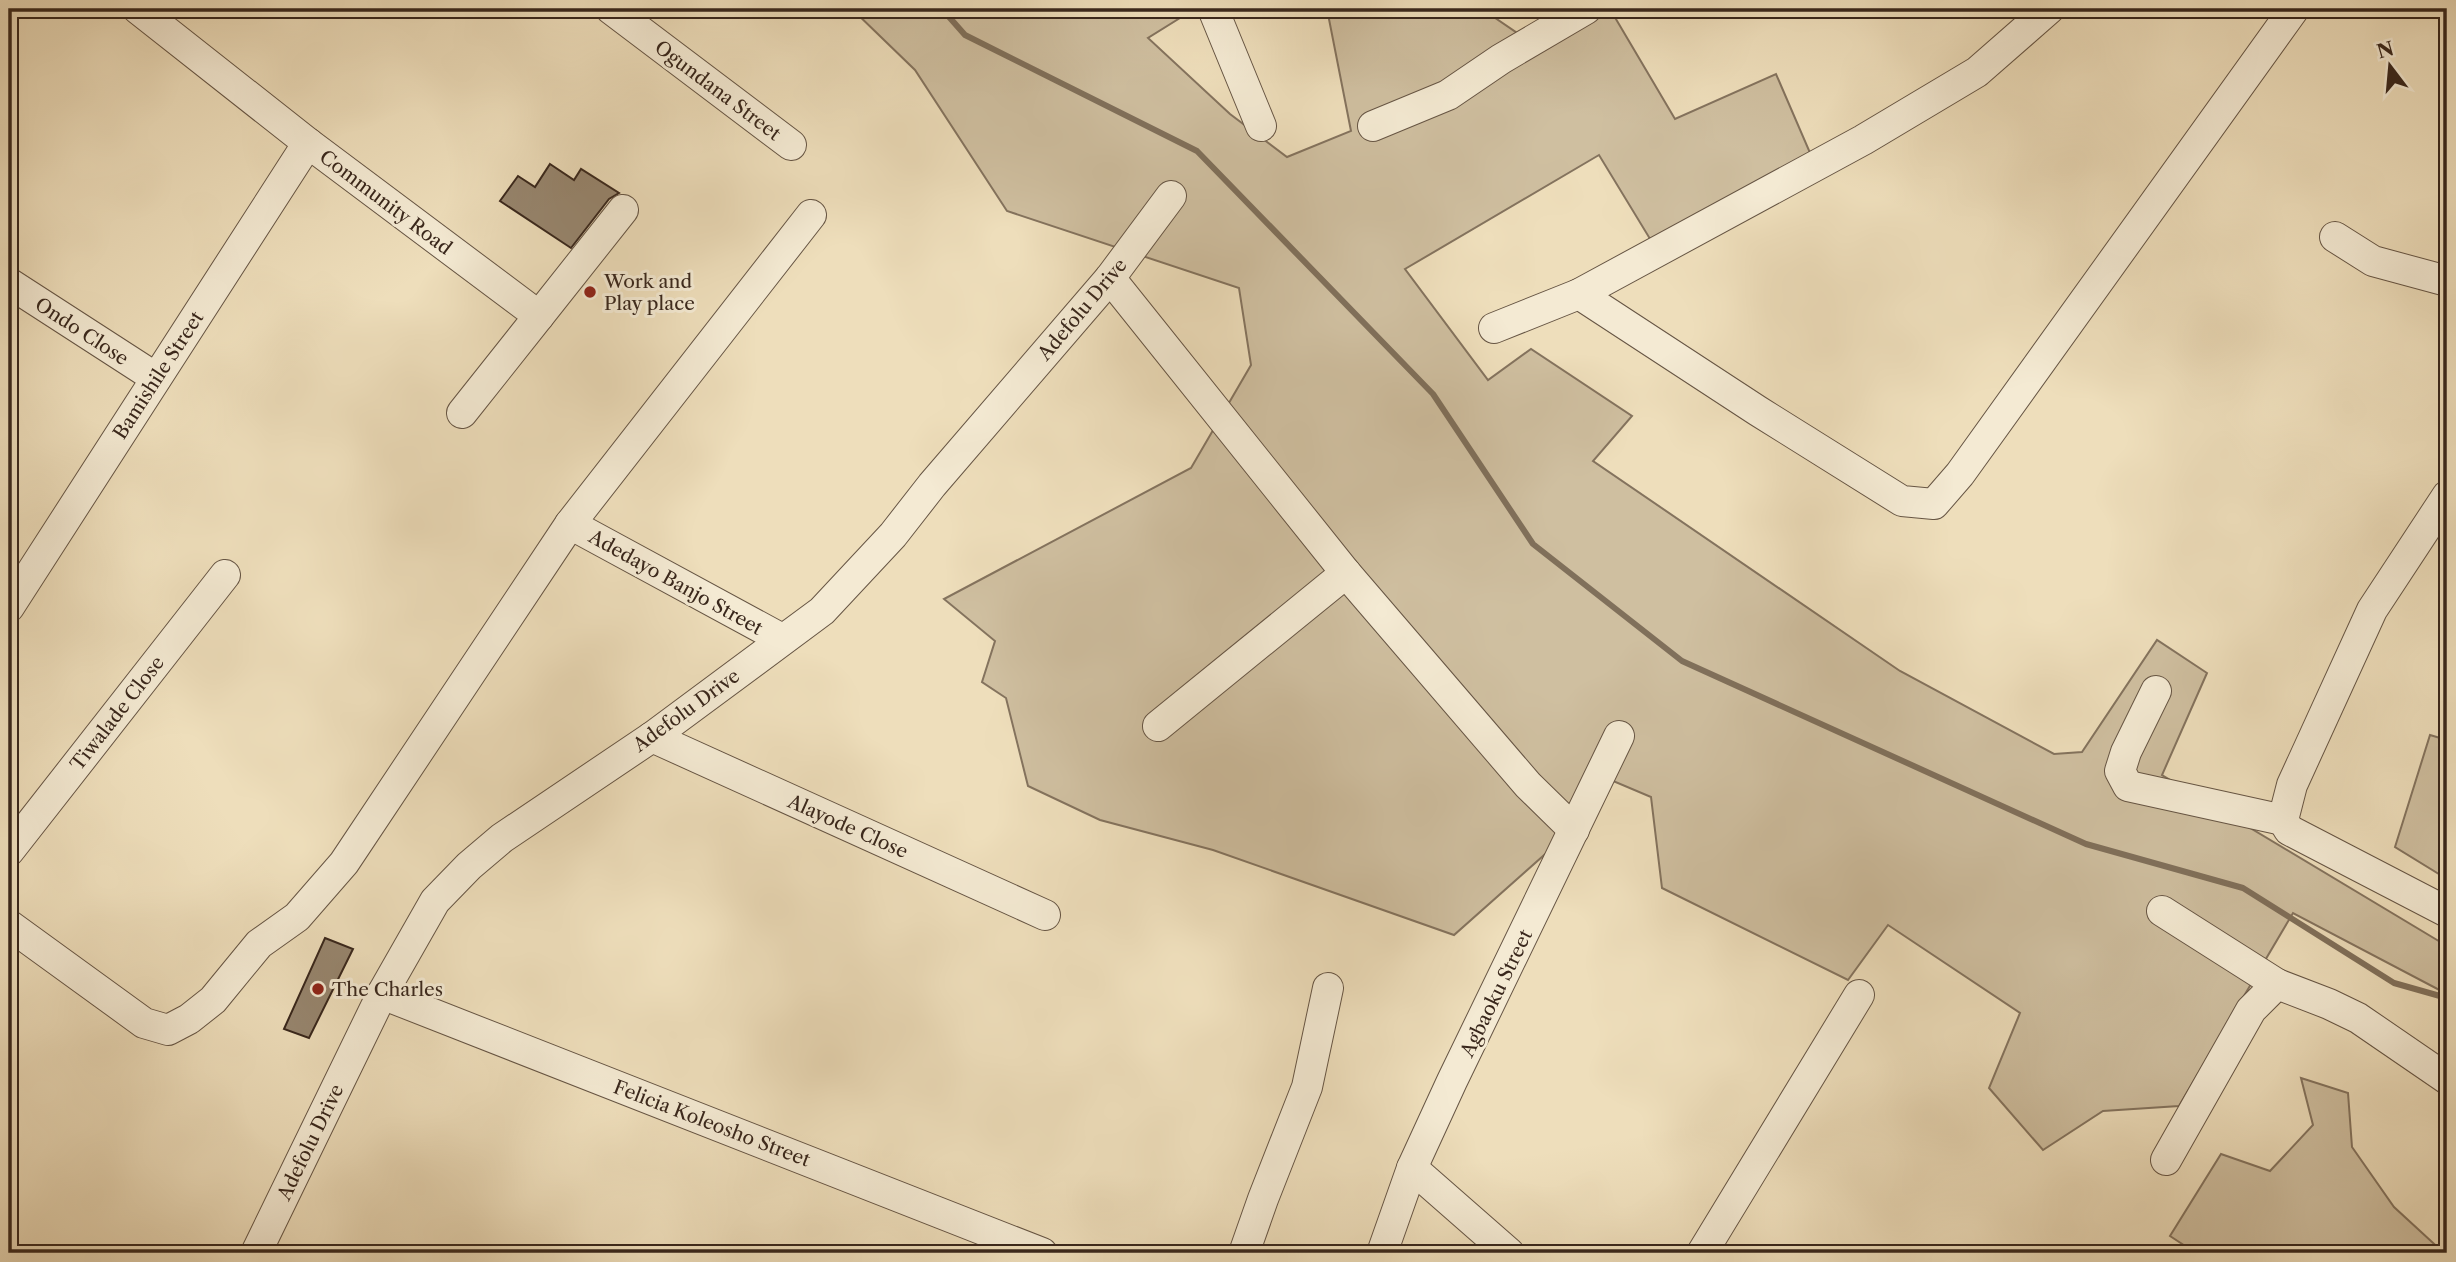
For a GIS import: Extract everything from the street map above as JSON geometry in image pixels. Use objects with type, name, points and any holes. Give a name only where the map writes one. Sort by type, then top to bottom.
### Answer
[{"type":"street","name":"Community Road","points":[[138,9],[308,143],[539,316]]},
{"type":"street","name":"Ogundana Street","points":[[611,9],[791,145]]},
{"type":"street","points":[[1213,9],[1261,126]]},
{"type":"street","points":[[1373,126],[1448,95],[1501,59],[1586,9]]},
{"type":"street","points":[[1494,328],[1579,294],[1863,140],[1977,72],[2049,9]]},
{"type":"street","points":[[1579,294],[1902,501],[1934,504],[1976,451],[2294,9]]},
{"type":"street","name":"Bamishile Street","points":[[9,607],[308,143]]},
{"type":"street","name":"Adefolu Drive","points":[[256,1253],[382,994],[435,901],[469,866],[502,838],[652,737],[822,611],[893,535],[932,485],[1110,278],[1171,196]]},
{"type":"street","points":[[461,413],[623,210]]},
{"type":"street","points":[[9,925],[144,1023],[169,1030],[189,1019],[213,1000],[259,944],[297,917],[344,863],[570,524],[811,215]]},
{"type":"street","points":[[2335,237],[2373,261],[2447,281]]},
{"type":"street","points":[[1110,278],[1346,573],[1528,785],[1574,830]]},
{"type":"street","name":"Ondo Close","points":[[9,283],[156,379]]},
{"type":"street","points":[[2447,496],[2371,610],[2292,785],[2283,820],[2289,830],[2447,912]]},
{"type":"street","name":"Adedayo Banjo Street","points":[[570,524],[782,639]]},
{"type":"street","points":[[1158,726],[1346,573]]},
{"type":"street","name":"Tiwalade Close","points":[[9,852],[225,575]]},
{"type":"street","points":[[2156,691],[2126,752],[2120,771],[2128,786],[2283,820]]},
{"type":"street","name":"Agbaoku Street","points":[[1382,1253],[1412,1168],[1619,736]]},
{"type":"street","name":"Alayode Close","points":[[652,737],[1045,915]]},
{"type":"street","points":[[2162,911],[2277,984],[2358,1018],[2447,1079]]},
{"type":"street","points":[[2166,1160],[2251,1010],[2277,984]]},
{"type":"street","points":[[1244,1253],[1307,1087],[1328,988]]},
{"type":"street","name":"Felicia Koleosho Street","points":[[382,994],[1033,1251]]},
{"type":"street","points":[[1702,1253],[1859,995]]},
{"type":"street","points":[[1412,1168],[1509,1253]]},
{"type":"shaded area","points":[[852,9],[1188,9],[1188,13],[1148,38],[1230,114],[1287,157],[1351,131],[1327,9],[1482,9],[1532,43],[1589,9],[1610,9],[1675,119],[1776,74],[1814,162],[1658,252],[1599,155],[1405,269],[1488,380],[1531,349],[1632,416],[1593,461],[1900,671],[2054,754],[2082,752],[2157,640],[2207,673],[2162,775],[2447,946],[2447,994],[2293,913],[2179,1106],[2103,1111],[2043,1150],[1989,1088],[2020,1013],[1888,925],[1848,980],[1662,888],[1651,797],[1592,772],[1552,848],[1454,935],[1213,850],[1100,820],[1028,786],[1006,698],[982,682],[995,641],[944,599],[1191,468],[1251,365],[1239,288],[1007,211],[915,70]]},
{"type":"shaded area","points":[[2430,735],[2447,740],[2447,879],[2395,847]]},
{"type":"shaded area","points":[[2301,1078],[2348,1093],[2352,1147],[2394,1207],[2444,1253],[2196,1253],[2170,1236],[2221,1154],[2270,1171],[2313,1125]]},
{"type":"building","points":[[550,164],[574,180],[581,169],[619,193],[609,199],[571,248],[500,201],[518,176],[535,187]]},
{"type":"building","name":"The Charles","points":[[325,938],[353,949],[309,1038],[284,1029]]},
{"type":"waterway","points":[[942,9],[965,35],[1197,151],[1433,394],[1533,544],[1682,661],[2086,844],[2243,888],[2394,983],[2447,998]]},
{"type":"place","name":"Work and Play place","points":[[590,292]]},
{"type":"place","name":"The Charles","points":[[318,989]]}]
